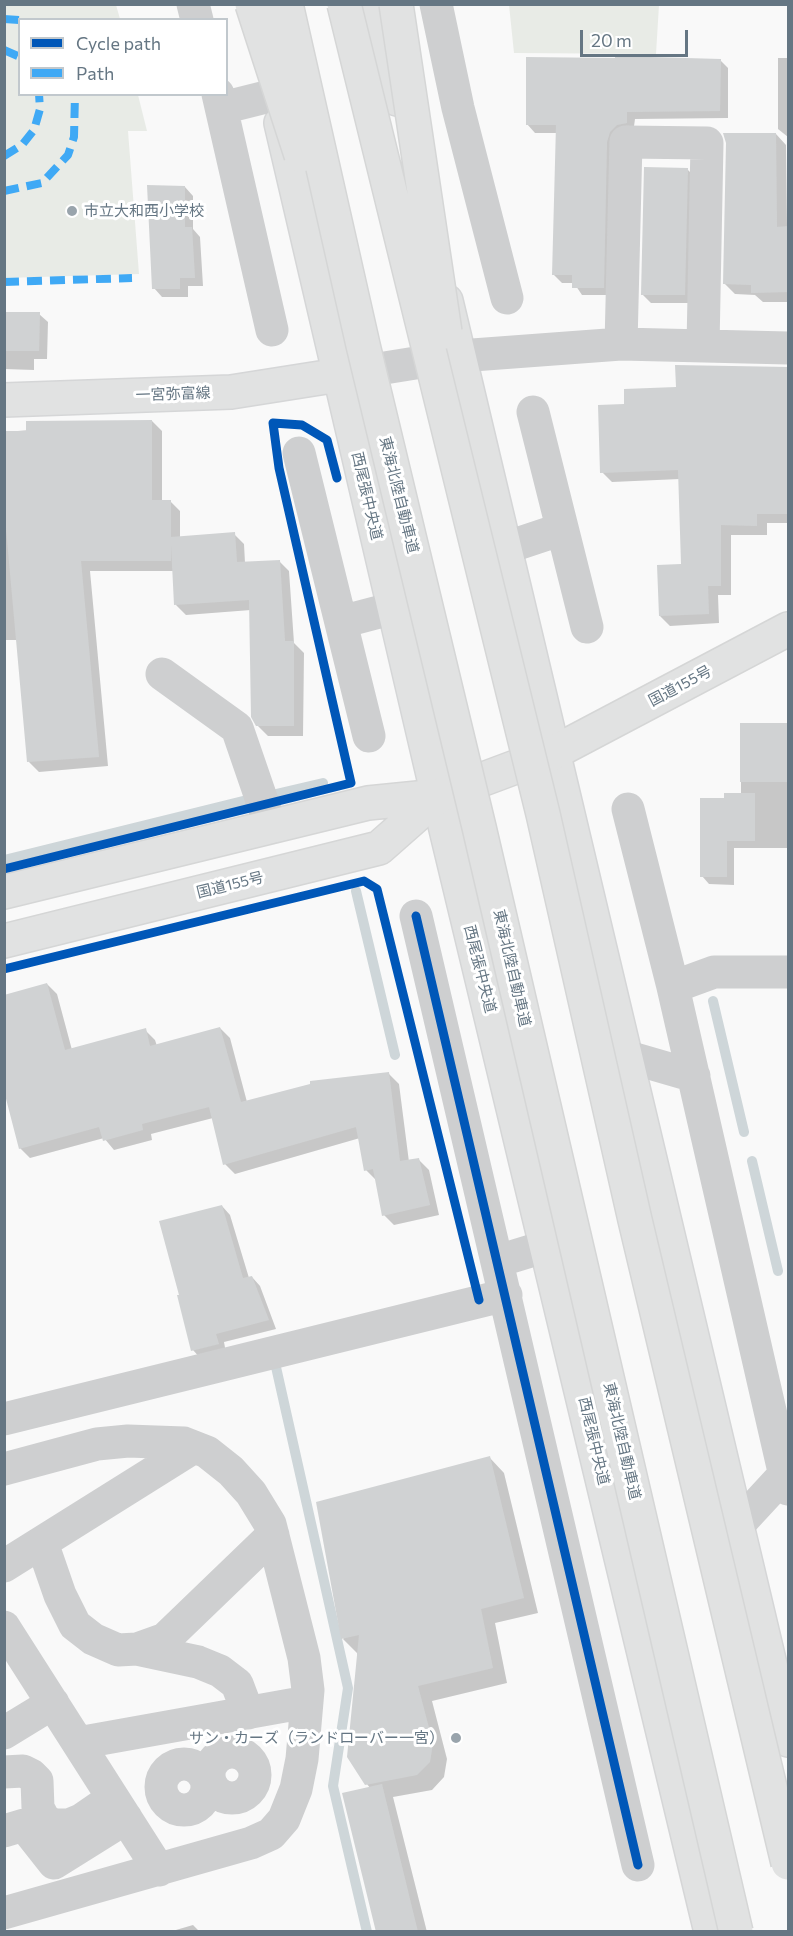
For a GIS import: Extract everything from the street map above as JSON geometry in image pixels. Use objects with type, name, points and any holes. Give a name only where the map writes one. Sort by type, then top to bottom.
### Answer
[{"type":"main road","name":"東海北陸自動車道","points":[[286,4],[363,345],[482,839],[712,1930]]},
{"type":"main road","points":[[344,4],[543,814]]},
{"type":"main road","points":[[375,4],[736,1526],[789,1740]]},
{"type":"main road","points":[[396,4],[451,377],[543,814],[638,1232],[789,1863]]},
{"type":"main road","points":[[255,12],[363,345]]},
{"type":"main road","name":"西尾張中央道","points":[[255,12],[438,796],[712,1930]]},
{"type":"main road","name":"一宮弥富線","points":[[4,400],[231,392],[339,375]]},
{"type":"main road","name":"国道155号","points":[[4,892],[368,803],[438,796],[553,753],[789,629]]},
{"type":"main road","name":"国道155号","points":[[4,941],[379,848],[438,796]]},
{"type":"street","points":[[436,4],[458,108],[507,298]]},
{"type":"street","points":[[272,330],[220,101],[274,95]]},
{"type":"street","points":[[621,344],[626,142],[707,143],[703,346]]},
{"type":"street","points":[[339,375],[459,356],[621,344],[789,348]]},
{"type":"street","points":[[533,412],[586,627]]},
{"type":"street","points":[[299,453],[369,736]]},
{"type":"street","points":[[505,548],[562,529]]},
{"type":"street","points":[[341,622],[394,608]]},
{"type":"street","points":[[162,674],[237,728],[271,827]]},
{"type":"street","points":[[628,809],[694,1076],[777,1389],[787,1482],[736,1526]]},
{"type":"street","points":[[416,916],[638,1865]]},
{"type":"street","points":[[673,987],[714,972],[789,972]]},
{"type":"street","points":[[625,1056],[694,1076]]},
{"type":"street","points":[[498,1261],[547,1246]]},
{"type":"street","points":[[4,1419],[506,1295]]},
{"type":"street","points":[[4,1469],[98,1444],[128,1441],[184,1443],[207,1452],[231,1471],[251,1492],[270,1524],[304,1658],[307,1702],[302,1759],[296,1789],[284,1819],[271,1834],[251,1843],[159,1870],[8,1905]]},
{"type":"street","points":[[4,1566],[194,1447]]},
{"type":"street","points":[[137,1649],[165,1639],[273,1535]]},
{"type":"street","points":[[42,1543],[60,1595],[75,1625],[93,1639],[118,1650],[137,1649],[198,1662],[220,1671],[237,1684],[248,1713]]},
{"type":"street","points":[[4,1626],[15,1665],[52,1702],[159,1870]]},
{"type":"street","points":[[4,1733],[52,1702]]},
{"type":"street","points":[[78,1743],[307,1702]]},
{"type":"street","points":[[4,1772],[23,1771],[37,1781],[38,1809],[45,1821],[55,1825],[69,1825],[160,1793]]},
{"type":"street","points":[[240,1798],[251,1843]]},
{"type":"street","points":[[4,1831],[24,1825],[54,1863],[118,1806]]},
{"type":"shaded area","name":"市立大和西小学校","points":[[4,5],[116,5],[120,18],[18,18],[18,96],[138,96],[147,131],[128,131],[139,274],[5,278]]},
{"type":"shaded area","points":[[509,5],[659,5],[656,54],[514,53]]},
{"type":"building","points":[[615,56],[721,59],[720,111],[627,112],[627,123],[617,125],[610,132],[607,142],[604,288],[572,288],[572,275],[552,275],[556,125],[526,125],[526,57],[615,58]]},
{"type":"building","points":[[723,133],[776,133],[777,227],[789,226],[789,292],[751,293],[751,285],[723,284],[726,143]]},
{"type":"building","points":[[644,167],[688,168],[685,295],[641,295]]},
{"type":"building","points":[[147,185],[185,186],[185,227],[192,227],[195,278],[180,278],[180,289],[152,289]]},
{"type":"building","points":[[4,312],[40,312],[39,351],[4,351]]},
{"type":"building","points":[[675,365],[789,367],[789,514],[757,514],[757,526],[721,525],[721,586],[708,586],[709,614],[659,616],[657,565],[681,564],[678,470],[600,473],[598,405],[624,404],[624,389],[676,387]]},
{"type":"building","points":[[152,420],[152,500],[171,500],[171,537],[235,532],[237,562],[280,560],[285,641],[294,641],[294,726],[256,726],[251,717],[249,600],[174,605],[171,544],[171,561],[81,561],[99,757],[27,762],[4,506],[4,431],[26,431],[26,421]]},
{"type":"building","points":[[740,723],[789,723],[789,782],[740,782]]},
{"type":"building","points":[[724,793],[755,793],[755,841],[727,841],[727,877],[700,877],[700,798],[724,798]]},
{"type":"building","points":[[47,983],[65,1050],[146,1028],[150,1046],[220,1027],[241,1102],[310,1084],[310,1081],[389,1072],[400,1161],[419,1158],[430,1205],[382,1216],[373,1169],[364,1171],[356,1127],[223,1165],[209,1107],[142,1124],[143,1130],[103,1141],[99,1127],[19,1149],[4,1091],[4,995]]},
{"type":"building","points":[[222,1205],[243,1278],[252,1276],[269,1320],[216,1334],[219,1344],[191,1351],[159,1221]]},
{"type":"building","points":[[490,1456],[524,1598],[481,1609],[493,1668],[418,1686],[433,1743],[430,1762],[417,1775],[365,1785],[347,1757],[359,1635],[341,1639],[316,1502]]},
{"type":"building","points":[[382,1784],[418,1932],[376,1932],[342,1793]]},
{"type":"waterway","points":[[276,794],[323,783]]},
{"type":"waterway","points":[[4,860],[247,800]]},
{"type":"waterway","points":[[356,891],[395,1055]]},
{"type":"waterway","points":[[713,1001],[744,1132]]},
{"type":"waterway","points":[[752,1161],[778,1271]]},
{"type":"waterway","points":[[276,1367],[348,1688],[333,1786],[367,1932]]},
{"type":"marked path","points":[[4,19],[18,20]]},
{"type":"marked path","points":[[4,50],[18,56]]},
{"type":"marked path","points":[[4,156],[22,145],[34,130],[40,109],[39,96]]},
{"type":"marked path","points":[[4,191],[42,183],[68,155],[74,137],[75,96]]},
{"type":"marked path","points":[[4,282],[132,278]]},
{"type":"cycle path","points":[[4,869],[351,783],[279,468],[273,423],[302,425],[327,440],[337,478]]},
{"type":"cycle path","points":[[4,969],[364,881],[377,889],[479,1300]]},
{"type":"cycle path","points":[[416,916],[638,1865]]},
{"type":"place","name":"市立大和西小学校","points":[[72,211]]},
{"type":"place","name":"サン・カーズ（ランドローバー一宮）","points":[[456,1738]]}]
